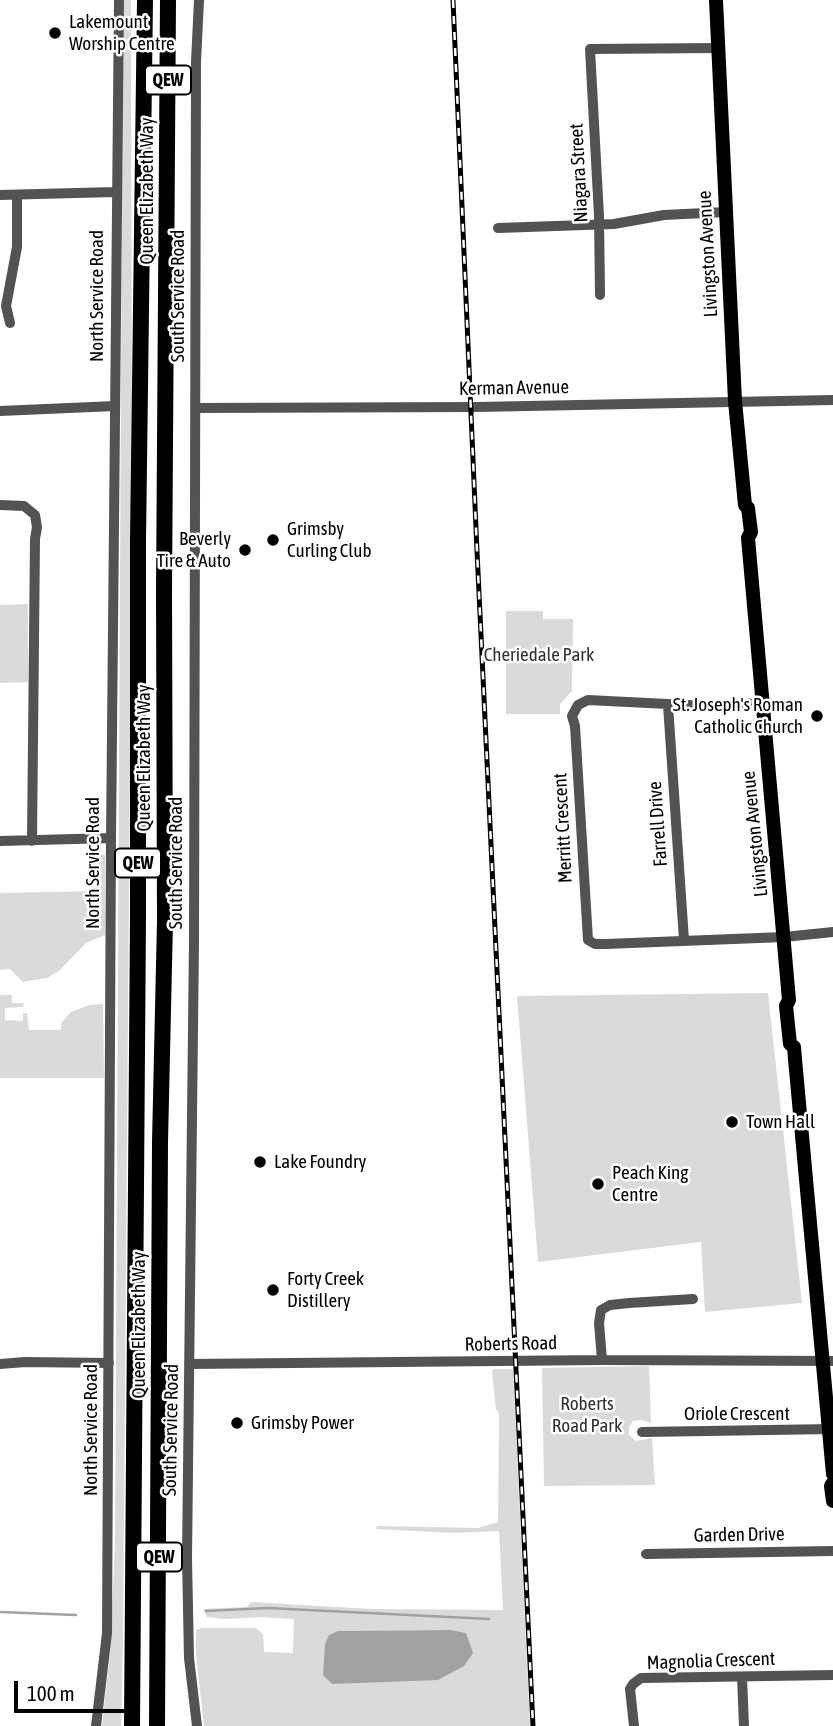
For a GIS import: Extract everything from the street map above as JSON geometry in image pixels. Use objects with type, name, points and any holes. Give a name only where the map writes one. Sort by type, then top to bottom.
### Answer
[{"type":"highway","name":"Queen Elizabeth Way","points":[[132,1726],[138,541],[145,0]]},
{"type":"highway","name":"Queen Elizabeth Way","points":[[157,1726],[160,1142],[165,921],[168,0]]},
{"type":"main road","name":"Livingston Avenue","points":[[716,0],[735,401],[745,505],[748,508],[751,531],[748,538],[783,937],[789,1000],[793,1005],[797,1043],[794,1047],[827,1361],[833,1474]]},
{"type":"main road","points":[[833,1483],[833,1501]]},
{"type":"street","name":"North Service Road","points":[[96,1726],[107,1633],[115,191],[119,0]]},
{"type":"street","name":"South Service Road","points":[[197,1726],[188,1658],[187,1607],[194,940],[196,61],[199,0]]},
{"type":"street","name":"Niagara Street","points":[[600,295],[590,49],[719,48]]},
{"type":"street","points":[[0,195],[115,191]]},
{"type":"street","points":[[10,323],[6,306],[17,247],[17,195]]},
{"type":"street","points":[[498,228],[614,224],[664,215],[726,212]]},
{"type":"street","name":"Kerman Avenue","points":[[195,408],[477,407],[833,400]]},
{"type":"street","points":[[0,411],[115,406]]},
{"type":"street","points":[[0,505],[24,506],[35,515],[37,527],[32,841]]},
{"type":"street","name":"Merritt Crescent","points":[[762,703],[668,705],[588,700],[578,705],[572,716],[575,726],[588,940],[595,944],[783,937],[833,932]]},
{"type":"street","name":"Farrell Drive","points":[[668,705],[684,940]]},
{"type":"street","points":[[0,841],[111,838]]},
{"type":"street","points":[[602,1360],[599,1323],[601,1310],[610,1305],[693,1299]]},
{"type":"street","name":"Roberts Road","points":[[189,1364],[827,1361]]},
{"type":"street","points":[[0,1364],[108,1363]]},
{"type":"street","name":"Oriole Crescent","points":[[642,1432],[831,1429]]},
{"type":"street","name":"Garden Drive","points":[[646,1554],[833,1551]]},
{"type":"street","name":"Magnolia Crescent","points":[[634,1726],[631,1689],[641,1678],[833,1675]]},
{"type":"street","points":[[741,1677],[744,1726]]},
{"type":"green space","points":[[123,0],[131,0],[132,511],[123,1645],[121,1726],[102,1726],[110,1654],[115,1544]]},
{"type":"green space","points":[[28,604],[28,682],[0,683],[0,605]]},
{"type":"green space","name":"Cheriedale Park","points":[[506,611],[543,611],[543,619],[573,619],[572,691],[560,704],[560,714],[506,714]]},
{"type":"green space","points":[[98,854],[105,855],[105,935],[86,943],[59,971],[47,978],[23,982],[10,969],[0,970],[0,893],[97,891]]},
{"type":"green space","name":"Peach King Centre","points":[[768,993],[802,1303],[705,1312],[701,1242],[538,1262],[517,996]]},
{"type":"green space","points":[[0,995],[12,995],[12,1003],[23,1003],[24,1006],[21,1007],[5,1008],[5,1020],[23,1021],[23,1013],[27,1013],[29,1030],[61,1030],[61,1023],[71,1012],[89,1005],[103,1004],[104,1078],[0,1078]]},
{"type":"green space","name":"Roberts Road Park","points":[[649,1366],[651,1423],[633,1421],[629,1427],[629,1435],[636,1441],[652,1438],[655,1485],[544,1486],[542,1368]]},
{"type":"green space","points":[[513,1369],[530,1726],[204,1726],[196,1630],[256,1628],[263,1634],[264,1652],[293,1653],[294,1619],[224,1619],[207,1617],[203,1609],[247,1607],[251,1602],[371,1609],[503,1610],[499,1531],[455,1533],[376,1529],[377,1526],[478,1528],[498,1522],[499,1416],[492,1371]],"holes":[[[451,1630],[466,1633],[360,1682],[332,1684],[329,1635],[338,1631]]]},
{"type":"shaded area","points":[[451,1630],[466,1633],[473,1653],[464,1666],[438,1680],[332,1684],[323,1675],[325,1644],[329,1635],[338,1631]]},
{"type":"waterway","points":[[206,1611],[268,1608],[489,1619]]},
{"type":"waterway","points":[[0,1612],[76,1615]]},
{"type":"railway","points":[[453,0],[533,1726]]},
{"type":"place","name":"Lakemount Worship Centre","points":[[55,33]]},
{"type":"place","name":"Grimsby Curling Club","points":[[273,540]]},
{"type":"place","name":"Beverly Tire & Auto","points":[[245,550]]},
{"type":"place","name":"St. Joseph's Roman Catholic Church","points":[[817,716]]},
{"type":"place","name":"Town Hall","points":[[732,1122]]},
{"type":"place","name":"Lake Foundry","points":[[260,1162]]},
{"type":"place","name":"Peach King Centre","points":[[598,1184]]},
{"type":"place","name":"Forty Creek Distillery","points":[[273,1290]]},
{"type":"place","name":"Grimsby Power","points":[[237,1423]]}]
